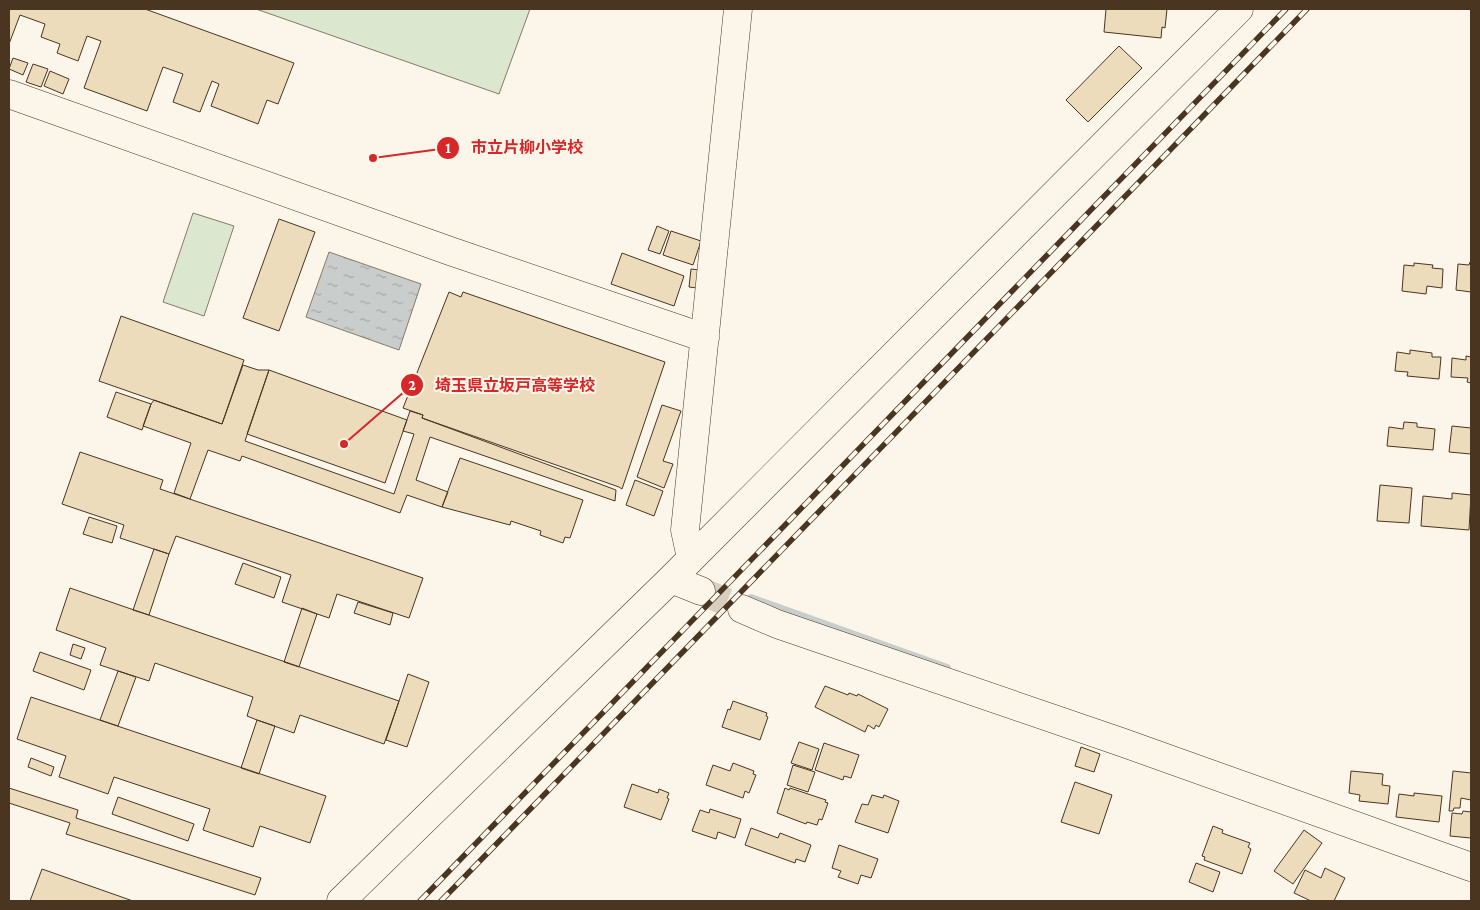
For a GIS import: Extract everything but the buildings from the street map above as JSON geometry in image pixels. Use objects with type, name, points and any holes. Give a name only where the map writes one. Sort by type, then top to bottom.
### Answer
[{"type":"street","points":[[691,558],[685,530],[738,9]]},
{"type":"street","points":[[341,901],[671,579],[1239,9]]},
{"type":"street","points":[[9,94],[450,251],[705,338]]},
{"type":"street","points":[[671,579],[701,592]]},
{"type":"street","points":[[742,609],[777,624],[1121,742],[1471,867]]},
{"type":"green space","points":[[256,9],[530,9],[499,94]]},
{"type":"green space","points":[[193,213],[234,226],[204,316],[163,302]]},
{"type":"water","points":[[329,252],[421,284],[399,350],[306,317]]},
{"type":"waterway","points":[[751,598],[947,668]]},
{"type":"tunnel","points":[[701,591],[742,609]]},
{"type":"railway","points":[[420,901],[1286,9]]},
{"type":"railway","points":[[441,901],[1307,9]]},
{"type":"place","name":"市立片柳小学校","points":[[373,158]]},
{"type":"place","name":"埼玉県立坂戸高等学校","points":[[344,444]]}]
